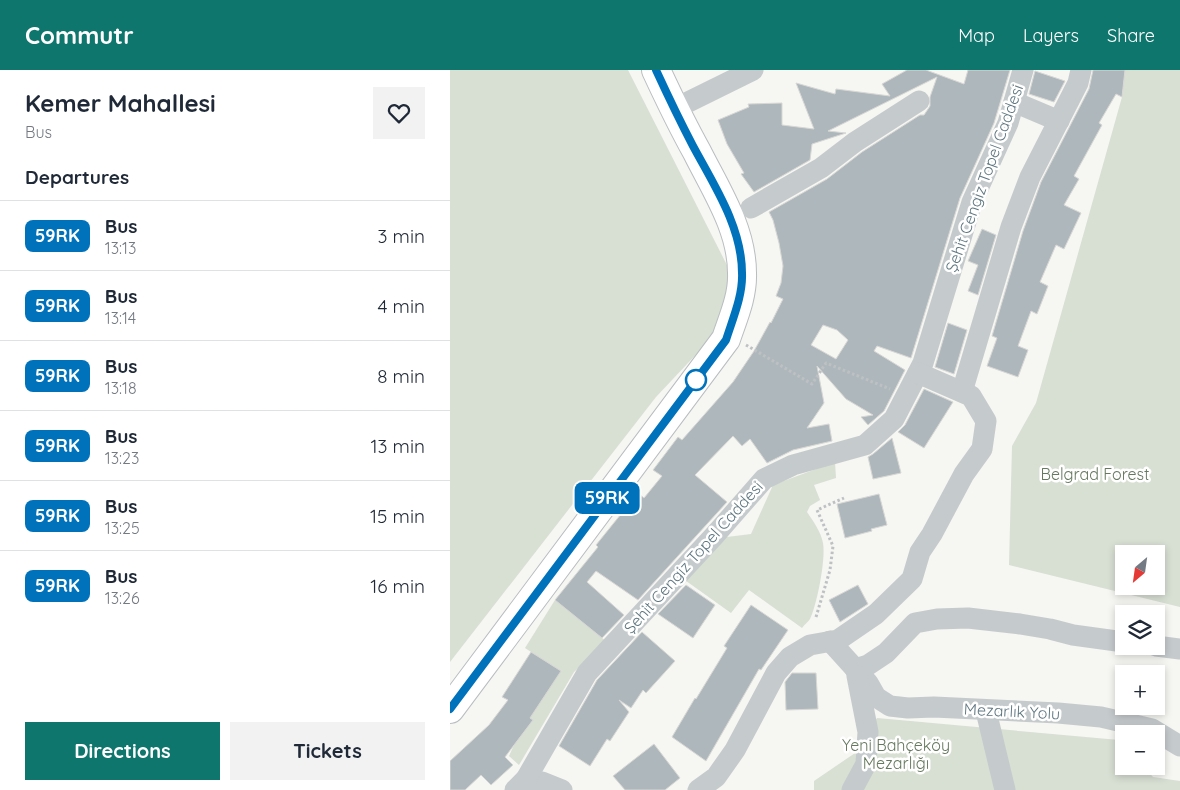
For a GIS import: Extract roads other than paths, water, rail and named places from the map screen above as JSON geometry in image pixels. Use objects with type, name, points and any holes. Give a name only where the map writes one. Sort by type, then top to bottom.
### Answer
[{"type":"main road","points":[[450,709],[726,340],[740,293],[742,273],[740,251],[730,216],[674,110],[656,70]]},
{"type":"street","points":[[674,110],[753,70]]},
{"type":"street","name":"Şehit Cengiz Topel Caddesi","points":[[521,784],[587,673],[764,479],[793,465],[865,445],[894,419],[923,363],[972,202],[1008,123],[1023,70]]},
{"type":"street","points":[[962,392],[1011,228],[1030,177],[1078,83],[1081,70]]},
{"type":"street","points":[[751,208],[821,168],[855,142],[919,101]]},
{"type":"street","points":[[1014,102],[1059,121]]},
{"type":"street","points":[[698,790],[716,777],[735,750],[776,673],[790,657],[810,644],[838,640],[876,614],[912,579],[920,552],[932,534],[964,474],[982,449],[986,421],[971,396],[918,373]]},
{"type":"street","points":[[852,790],[866,764],[868,732],[855,669],[868,665],[886,653],[915,623],[937,619],[968,618],[1050,628],[1073,635],[1115,641]]},
{"type":"street","name":"Mezarlık Yolu","points":[[830,641],[868,683],[876,697],[890,706],[1058,713],[1101,717],[1152,728],[1180,746]]},
{"type":"street","points":[[1165,647],[1180,649]]},
{"type":"street","points":[[986,711],[1005,790]]},
{"type":"street","points":[[521,784],[542,782],[562,790]]},
{"type":"park label","name":"Belgrad Forest","points":[[1095,474]]},
{"type":"park label","name":"Yeni Bahçeköy Mezarlığı","points":[[896,754]]}]
